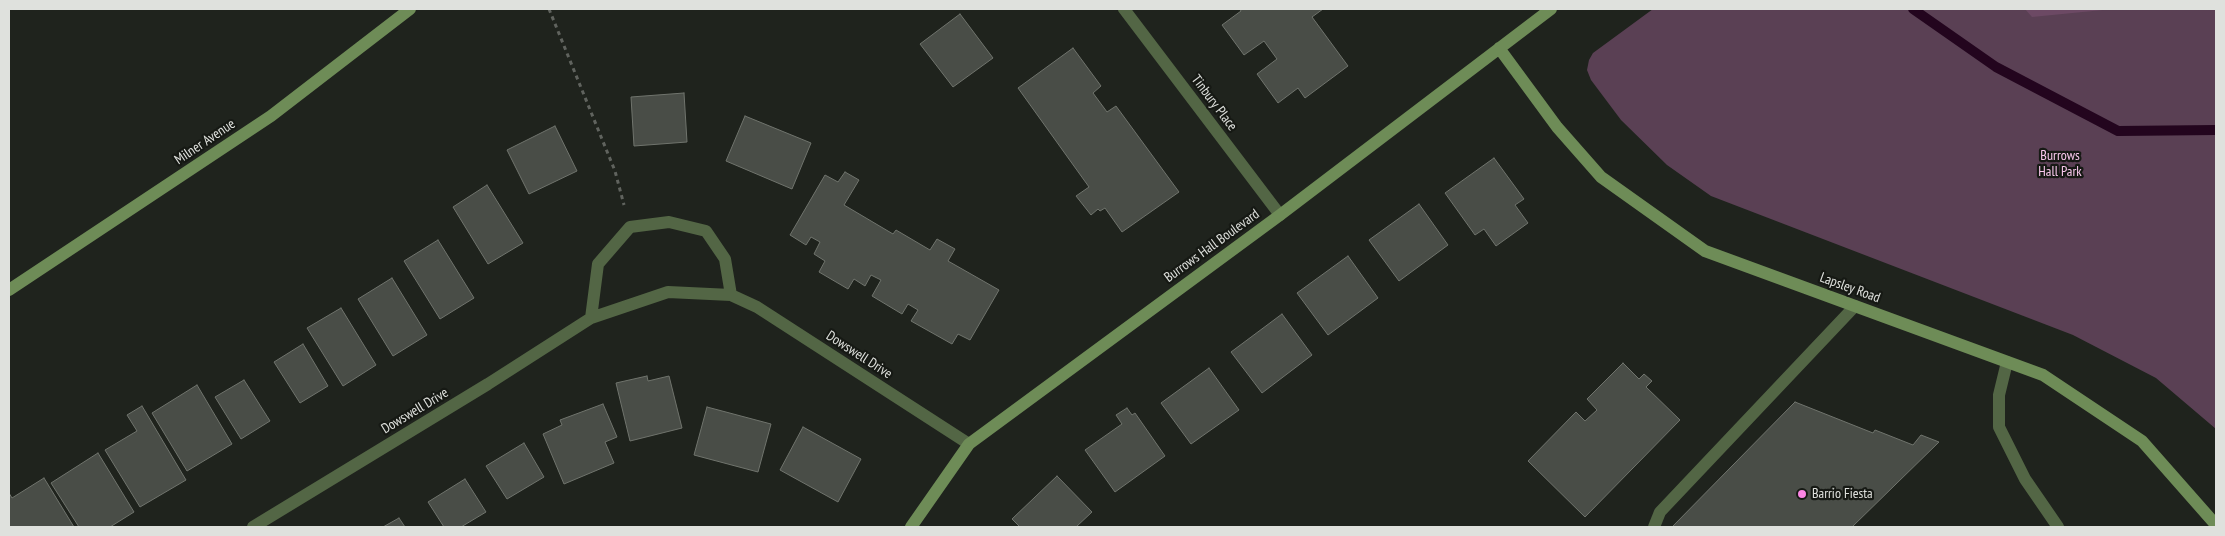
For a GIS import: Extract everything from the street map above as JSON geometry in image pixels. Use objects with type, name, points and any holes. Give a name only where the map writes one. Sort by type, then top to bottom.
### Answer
[{"type":"street","name":"Milner Avenue","points":[[9,290],[271,116],[410,9]]},
{"type":"street","name":"Tinbury Place","points":[[1124,9],[1280,215]]},
{"type":"street","name":"Burrows Hall Boulevard","points":[[911,527],[969,444],[1280,215],[1551,9]]},
{"type":"street","name":"Lapsley Road","points":[[1499,48],[1557,127],[1601,177],[1705,250],[2043,375],[2142,441],[2216,525]]},
{"type":"street","points":[[591,318],[598,264],[630,227],[669,222],[706,231],[725,259],[731,295]]},
{"type":"street","name":"Dowswell Drive","points":[[253,527],[488,384],[591,318],[668,292],[731,295],[757,307],[969,444]]},
{"type":"street","points":[[1654,527],[1660,512],[1856,306]]},
{"type":"street","points":[[2007,362],[1999,395],[1999,427],[2025,479],[2058,527]]},
{"type":"path","points":[[549,9],[615,171],[630,227]]},
{"type":"green space","name":"Burrows Hall Park","points":[[1653,9],[2216,9],[2216,429],[2156,378],[2073,335],[1711,196],[1667,165],[1621,120],[1591,80],[1587,70],[1593,53]]},
{"type":"shaded area","points":[[2025,9],[2113,9],[2032,17]]},
{"type":"building","points":[[1240,9],[1323,9],[1312,17],[1348,66],[1305,98],[1298,88],[1278,103],[1257,74],[1277,59],[1264,41],[1244,55],[1222,25],[1241,11]]},
{"type":"building","points":[[960,14],[993,58],[953,87],[920,44]]},
{"type":"building","points":[[1073,48],[1101,86],[1093,93],[1107,112],[1116,106],[1179,192],[1122,232],[1105,208],[1100,211],[1098,209],[1091,215],[1076,196],[1089,187],[1018,88]]},
{"type":"building","points":[[684,93],[687,142],[634,146],[631,97]]},
{"type":"building","points":[[745,116],[811,143],[792,189],[726,161]]},
{"type":"building","points":[[555,126],[577,171],[529,194],[507,150]]},
{"type":"building","points":[[1494,158],[1524,199],[1515,205],[1528,223],[1496,246],[1484,229],[1475,235],[1445,193]]},
{"type":"building","points":[[845,172],[859,180],[844,205],[893,234],[896,230],[930,250],[937,239],[955,249],[948,261],[999,290],[970,340],[958,334],[952,344],[911,321],[918,310],[908,304],[902,314],[872,296],[881,280],[871,275],[865,286],[854,279],[848,289],[819,272],[825,261],[814,254],[820,242],[811,237],[806,245],[790,235],[825,175],[838,182]]},
{"type":"building","points":[[487,185],[523,243],[488,264],[453,207]]},
{"type":"building","points":[[1419,204],[1448,245],[1399,281],[1369,240]]},
{"type":"building","points":[[438,240],[474,298],[440,319],[404,261]]},
{"type":"building","points":[[1348,256],[1378,298],[1328,335],[1297,293]]},
{"type":"building","points":[[392,278],[427,335],[393,356],[358,299]]},
{"type":"building","points":[[341,308],[376,365],[343,386],[307,328]]},
{"type":"building","points":[[1282,314],[1312,355],[1262,393],[1231,352]]},
{"type":"building","points":[[303,344],[328,386],[300,403],[274,362]]},
{"type":"building","points":[[1623,363],[1639,379],[1644,374],[1652,381],[1646,387],[1680,420],[1585,517],[1528,461],[1576,412],[1585,421],[1597,410],[1587,399]]},
{"type":"building","points":[[1209,368],[1239,410],[1191,444],[1161,403]]},
{"type":"building","points":[[647,376],[648,381],[669,376],[682,428],[630,441],[616,383]]},
{"type":"building","points":[[244,380],[270,421],[241,439],[215,397]]},
{"type":"building","points":[[197,385],[232,444],[187,471],[152,413]]},
{"type":"building","points":[[1795,402],[1873,433],[1875,430],[1913,445],[1921,435],[1939,442],[1852,527],[1672,527]]},
{"type":"building","points":[[603,404],[617,437],[605,442],[614,463],[564,484],[543,434],[562,425],[560,420]]},
{"type":"building","points":[[142,406],[186,480],[140,507],[105,450],[137,431],[127,415]]},
{"type":"building","points":[[707,407],[771,424],[758,472],[694,455]]},
{"type":"building","points":[[1127,408],[1132,415],[1135,413],[1165,456],[1115,492],[1085,450],[1122,424],[1116,415]]},
{"type":"building","points":[[803,427],[861,459],[838,502],[780,470]]},
{"type":"building","points":[[524,443],[544,477],[507,499],[486,466]]},
{"type":"building","points":[[98,453],[134,512],[110,527],[79,527],[51,483]]},
{"type":"building","points":[[1057,476],[1092,512],[1076,527],[1020,527],[1012,519]]},
{"type":"building","points":[[44,478],[74,527],[10,527],[9,493],[12,498]]},
{"type":"building","points":[[465,479],[486,512],[461,527],[444,527],[428,502]]},
{"type":"building","points":[[399,518],[405,527],[383,527]]},
{"type":"waterway","points":[[1913,9],[1996,67],[2118,131],[2216,130]]},
{"type":"place","name":"Barrio Fiesta","points":[[1802,494]]}]
